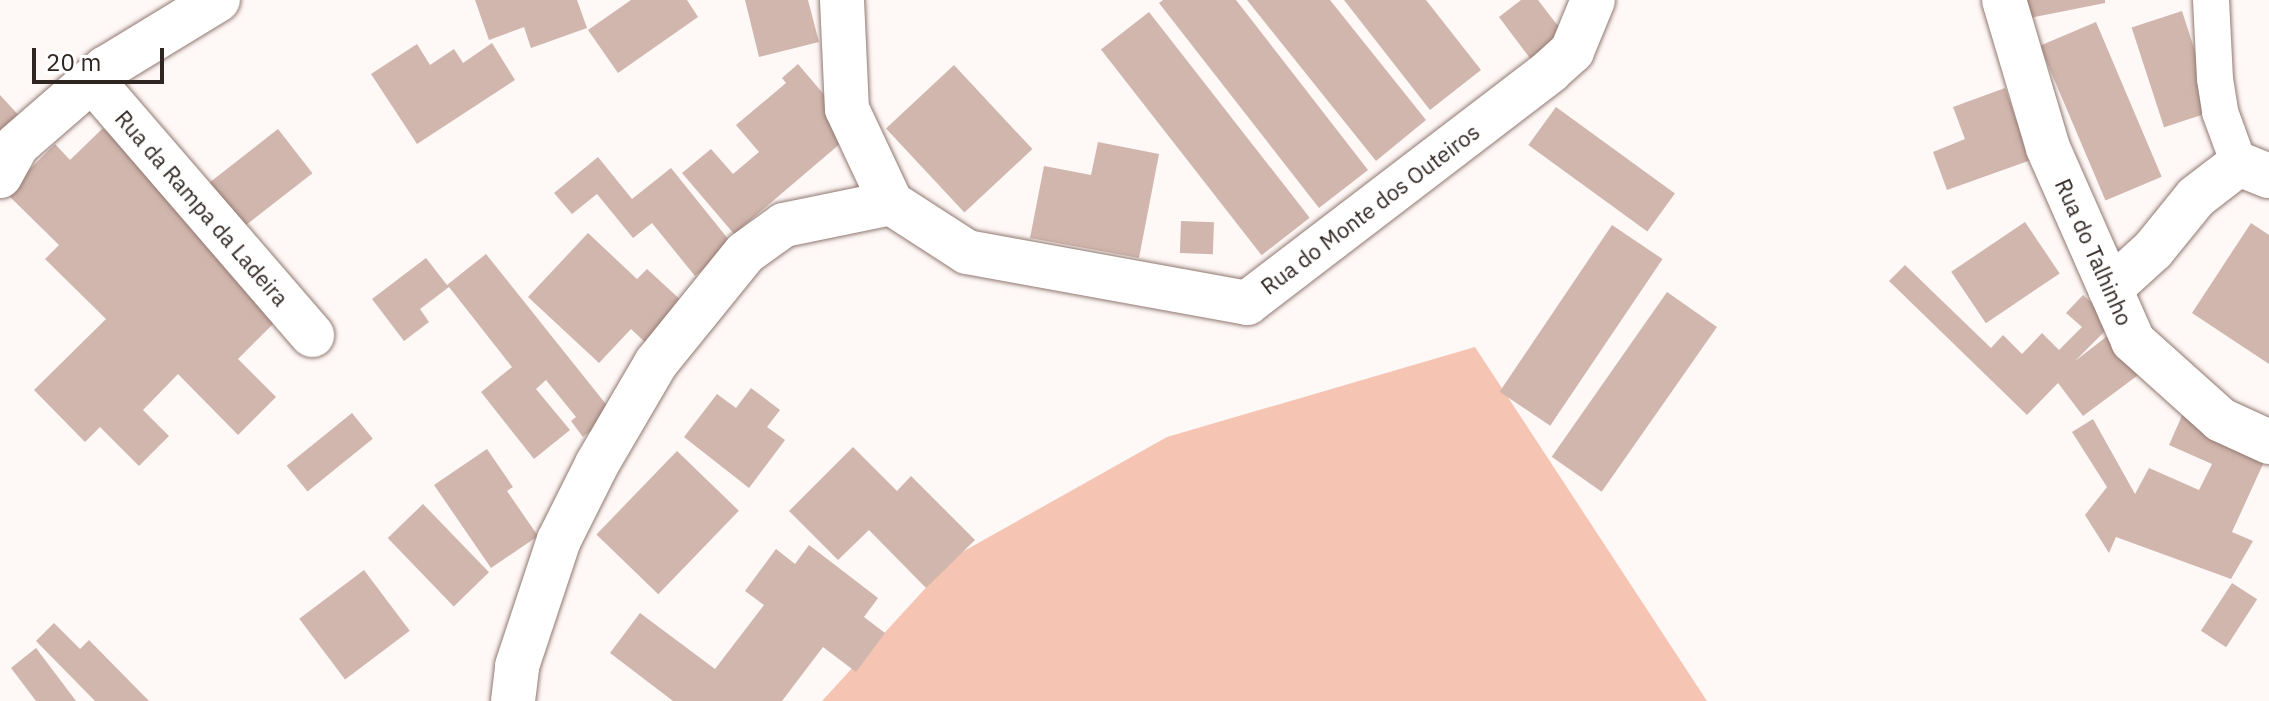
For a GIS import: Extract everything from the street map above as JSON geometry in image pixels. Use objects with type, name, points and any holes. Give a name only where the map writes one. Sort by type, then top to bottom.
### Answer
[{"type":"street","points":[[0,176],[17,145],[106,68],[218,0]]},
{"type":"street","points":[[513,701],[517,666],[559,540],[597,464],[656,363],[745,253],[784,225],[891,203],[847,109],[842,0]]},
{"type":"street","name":"Rua do Monte dos Outeiros","points":[[891,203],[967,252],[1247,303],[1550,71],[1572,51],[1593,0]]},
{"type":"street","name":"Rua do Talhinho","points":[[2004,0],[2048,148],[2133,341],[2221,420],[2269,442]]},
{"type":"street","points":[[2110,289],[2153,250],[2196,197],[2254,170],[2220,112],[2211,0]]},
{"type":"street","name":"Rua da Rampa da Ladeira","points":[[92,80],[312,335]]},
{"type":"shaded area","points":[[1475,347],[1707,701],[822,701],[955,556],[1167,437]]},
{"type":"building","points":[[475,0],[577,0],[587,28],[531,48],[524,27],[489,40]]},
{"type":"building","points":[[631,0],[687,0],[698,17],[618,73],[588,30]]},
{"type":"building","points":[[745,0],[808,0],[819,42],[759,57]]},
{"type":"building","points":[[1163,0],[1236,0],[1368,170],[1319,208],[1159,3]]},
{"type":"building","points":[[1247,0],[1330,0],[1426,120],[1376,161]]},
{"type":"building","points":[[1344,0],[1426,0],[1481,70],[1430,110]]},
{"type":"building","points":[[1521,0],[1538,0],[1565,35],[1532,61],[1499,17]]},
{"type":"building","points":[[2027,0],[2105,0],[2105,3],[2030,18]]},
{"type":"building","points":[[2182,11],[2214,111],[2164,127],[2132,27]]},
{"type":"building","points":[[1149,12],[1310,218],[1262,255],[1101,50]]},
{"type":"building","points":[[2096,22],[2162,177],[2105,200],[2040,46]]},
{"type":"building","points":[[492,43],[515,80],[417,144],[371,74],[417,44],[430,65],[454,49],[463,63]]},
{"type":"building","points":[[798,64],[855,131],[734,234],[682,173],[711,149],[733,174],[759,152],[736,125],[786,83],[782,78]]},
{"type":"building","points":[[954,65],[1032,149],[964,213],[886,128]]},
{"type":"building","points":[[2005,88],[2031,160],[1947,190],[1933,152],[1965,139],[1953,107]]},
{"type":"building","points":[[0,95],[22,119],[0,139]]},
{"type":"building","points":[[1556,107],[1675,193],[1647,231],[1528,145]]},
{"type":"building","points":[[103,128],[199,226],[279,318],[238,359],[276,397],[238,435],[178,374],[143,410],[169,436],[139,466],[100,427],[85,442],[34,390],[106,319],[45,259],[59,245],[6,193],[55,144],[70,160]]},
{"type":"building","points":[[278,129],[312,173],[242,229],[207,184]]},
{"type":"building","points":[[1098,142],[1159,154],[1139,258],[1030,238],[1044,166],[1091,175]]},
{"type":"building","points":[[598,157],[632,199],[671,168],[733,245],[695,276],[652,223],[633,238],[597,194],[572,214],[554,193]]},
{"type":"building","points":[[1181,221],[1214,222],[1213,254],[1180,253]]},
{"type":"building","points":[[2025,222],[2060,273],[1986,323],[1951,272]]},
{"type":"building","points":[[2251,223],[2269,235],[2269,364],[2192,313]]},
{"type":"building","points":[[1612,225],[1663,259],[1550,426],[1500,392]]},
{"type":"building","points":[[588,233],[637,279],[647,269],[684,303],[647,344],[631,329],[599,363],[528,297]]},
{"type":"building","points":[[486,254],[613,413],[583,437],[571,421],[576,417],[546,380],[536,389],[570,430],[534,459],[481,392],[512,367],[449,287],[420,309],[429,322],[404,341],[372,299],[426,258],[447,285]]},
{"type":"building","points":[[1905,265],[1991,348],[2003,335],[2022,354],[2042,333],[2059,350],[2082,327],[2066,313],[2083,295],[2113,323],[2075,361],[2119,327],[2149,367],[2083,416],[2058,383],[2027,415],[1889,281]]},
{"type":"building","points":[[1667,292],[1717,327],[1602,492],[1552,457]]},
{"type":"building","points":[[751,388],[780,410],[767,427],[785,440],[749,488],[684,437],[717,394],[736,408]]},
{"type":"building","points":[[2184,411],[2269,451],[2232,532],[2253,541],[2231,579],[2116,537],[2109,553],[2085,515],[2107,487],[2072,432],[2093,419],[2135,494],[2149,468],[2199,490],[2212,464],[2169,445]]},
{"type":"building","points":[[352,413],[373,439],[307,492],[287,466]]},
{"type":"building","points":[[853,447],[897,491],[911,476],[975,540],[926,588],[869,530],[838,560],[789,511]]},
{"type":"building","points":[[487,449],[513,487],[507,491],[538,536],[491,568],[434,485]]},
{"type":"building","points":[[677,451],[739,511],[658,594],[596,534]]},
{"type":"building","points":[[423,504],[489,572],[454,606],[388,538]]},
{"type":"building","points":[[809,545],[878,598],[864,617],[885,633],[856,672],[823,647],[782,701],[673,701],[610,653],[640,613],[715,669],[764,605],[745,591],[776,549],[795,564]]},
{"type":"building","points":[[364,570],[410,631],[345,679],[299,619]]},
{"type":"building","points":[[2232,583],[2257,599],[2226,647],[2201,631]]},
{"type":"building","points":[[54,623],[80,649],[89,640],[149,701],[95,701],[36,641]]},
{"type":"building","points":[[36,648],[76,701],[36,701],[11,668]]}]
